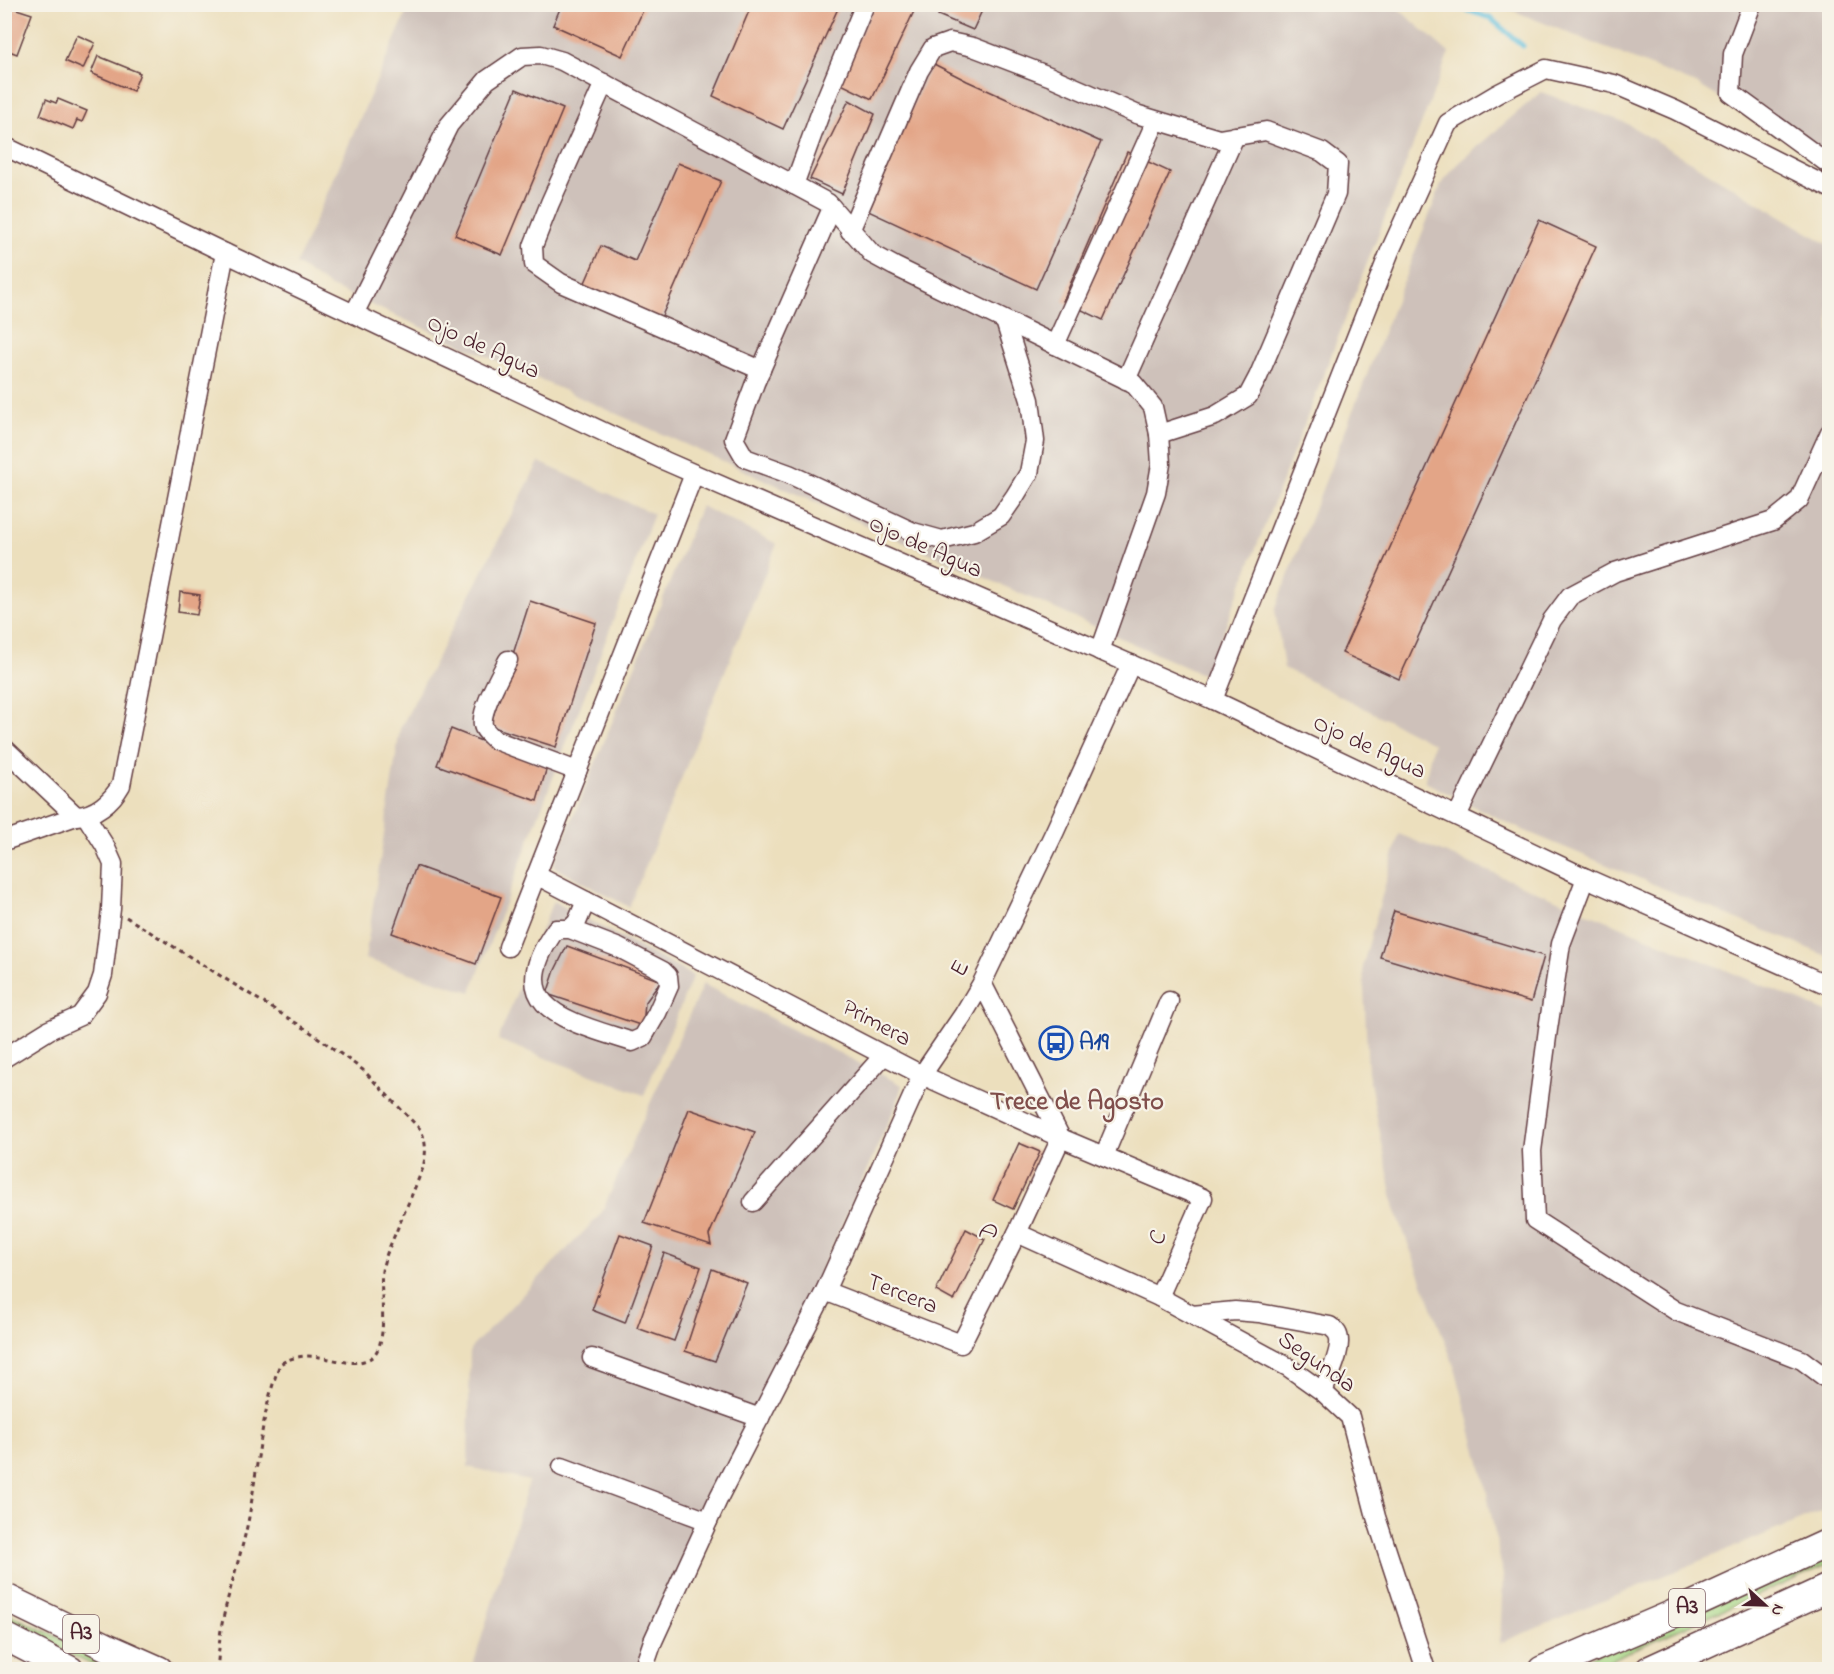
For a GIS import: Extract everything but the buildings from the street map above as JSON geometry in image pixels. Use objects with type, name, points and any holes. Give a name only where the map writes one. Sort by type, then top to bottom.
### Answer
[{"type":"highway","name":"A3","points":[[1542,1670],[1673,1614],[1830,1542]]},
{"type":"highway","name":"A3","points":[[1649,1670],[1830,1587]]},
{"type":"highway","name":"A3","points":[[4,1597],[159,1670]]},
{"type":"highway","name":"A3","points":[[4,1636],[70,1670]]},
{"type":"street","points":[[794,185],[824,103],[865,4]]},
{"type":"street","points":[[1752,4],[1733,54],[1731,93],[1830,165]]},
{"type":"street","points":[[850,231],[919,71],[933,48],[950,42],[973,47],[1049,75],[1156,121],[1219,139],[1266,131],[1322,152],[1338,164],[1336,194],[1248,396],[1215,416],[1159,434]]},
{"type":"street","points":[[354,314],[449,125],[488,80],[522,56],[542,55],[562,61],[828,202],[850,231],[872,254],[879,258],[1133,383],[1153,407],[1159,434],[1161,464],[1156,494],[1100,651]]},
{"type":"street","points":[[1213,700],[1390,251],[1448,123],[1546,69],[1614,84],[1675,110],[1830,188]]},
{"type":"street","points":[[604,83],[533,246],[534,264],[561,282],[761,370]]},
{"type":"street","points":[[1055,345],[1156,121]]},
{"type":"street","points":[[1126,380],[1235,136]]},
{"type":"street","name":"Ojo de Agua","points":[[4,146],[225,254],[694,474],[1213,700],[1586,878],[1830,986]]},
{"type":"street","points":[[832,208],[761,370],[734,439],[745,458],[789,474],[913,532],[942,540],[974,532],[1001,516],[1029,472],[1035,441],[1030,400],[1005,321]]},
{"type":"street","points":[[4,841],[81,816],[115,796],[121,785],[225,254]]},
{"type":"street","points":[[1457,816],[1552,620],[1570,596],[1615,572],[1773,521],[1799,500],[1830,432]]},
{"type":"street","points":[[508,947],[694,474]]},
{"type":"street","points":[[508,660],[483,714],[483,725],[486,732],[495,740],[577,771]]},
{"type":"street","name":"E","points":[[644,1670],[653,1641],[708,1521],[825,1290],[922,1075],[963,1015],[982,982],[1055,831],[1131,664]]},
{"type":"street","points":[[4,748],[81,816],[105,846],[113,864],[111,909],[103,975],[97,993],[80,1016],[49,1030],[4,1058]]},
{"type":"street","name":"Primera","points":[[536,875],[922,1075],[1061,1138],[1203,1198]]},
{"type":"street","points":[[1586,878],[1559,955],[1532,1151],[1535,1220],[1676,1311],[1802,1360],[1830,1381]]},
{"type":"street","points":[[570,929],[619,948],[663,971],[668,976],[669,986],[643,1037],[632,1042],[587,1027],[550,1010],[537,994],[534,981],[545,945],[556,929],[570,929],[577,922],[586,901]]},
{"type":"street","points":[[982,982],[1061,1138]]},
{"type":"street","points":[[1104,1156],[1169,1001]]},
{"type":"street","points":[[753,1202],[884,1055]]},
{"type":"street","name":"D","points":[[961,1344],[1017,1233],[1061,1138]]},
{"type":"street","name":"C","points":[[1159,1298],[1203,1198]]},
{"type":"street","name":"Segunda","points":[[1017,1233],[1159,1298],[1288,1367],[1323,1392],[1350,1417],[1376,1517],[1426,1670]]},
{"type":"street","name":"Tercera","points":[[825,1290],[961,1344]]},
{"type":"street","points":[[1192,1315],[1235,1311],[1330,1326],[1337,1333],[1340,1341],[1323,1392]]},
{"type":"street","points":[[592,1358],[760,1418]]},
{"type":"street","points":[[562,1467],[708,1521]]},
{"type":"path","points":[[111,909],[192,956],[299,1024],[363,1070],[421,1130],[426,1142],[423,1168],[382,1270],[383,1327],[377,1351],[372,1358],[363,1361],[348,1362],[304,1355],[280,1364],[271,1388],[249,1519],[222,1625],[218,1670]]},
{"type":"shaded area","points":[[1393,4],[1449,53],[1206,676],[329,286],[296,264],[410,5]]},
{"type":"shaded area","points":[[1499,5],[1829,5],[1829,164],[1698,85]]},
{"type":"shaded area","points":[[1541,92],[1624,122],[1829,245],[1829,957],[1518,828],[1425,782],[1433,743],[1284,668],[1275,610],[1441,185],[1457,164]]},
{"type":"shaded area","points":[[539,462],[654,514],[471,992],[365,959],[400,729]]},
{"type":"shaded area","points":[[701,506],[777,544],[629,907],[553,866]]},
{"type":"shaded area","points":[[1399,834],[1829,1013],[1829,1508],[1500,1643],[1503,1575],[1484,1478],[1456,1371],[1395,1209],[1368,1072],[1363,965]]},
{"type":"shaded area","points":[[553,901],[693,976],[644,1095],[498,1040]]},
{"type":"shaded area","points":[[703,984],[902,1085],[897,1103],[708,1521],[636,1669],[472,1669],[529,1481],[468,1467],[470,1349],[601,1214]]},
{"type":"green space","points":[[1829,1549],[1829,1564],[1589,1669],[1561,1670]]},
{"type":"green space","points":[[4,1612],[126,1669],[101,1669],[5,1623]]},
{"type":"waterway","points":[[1448,4],[1490,18],[1523,46]]},
{"type":"place","name":"A19","points":[[1056,1043]]},
{"type":"district","name":"Trece de Agosto","points":[[1077,1103]]}]
